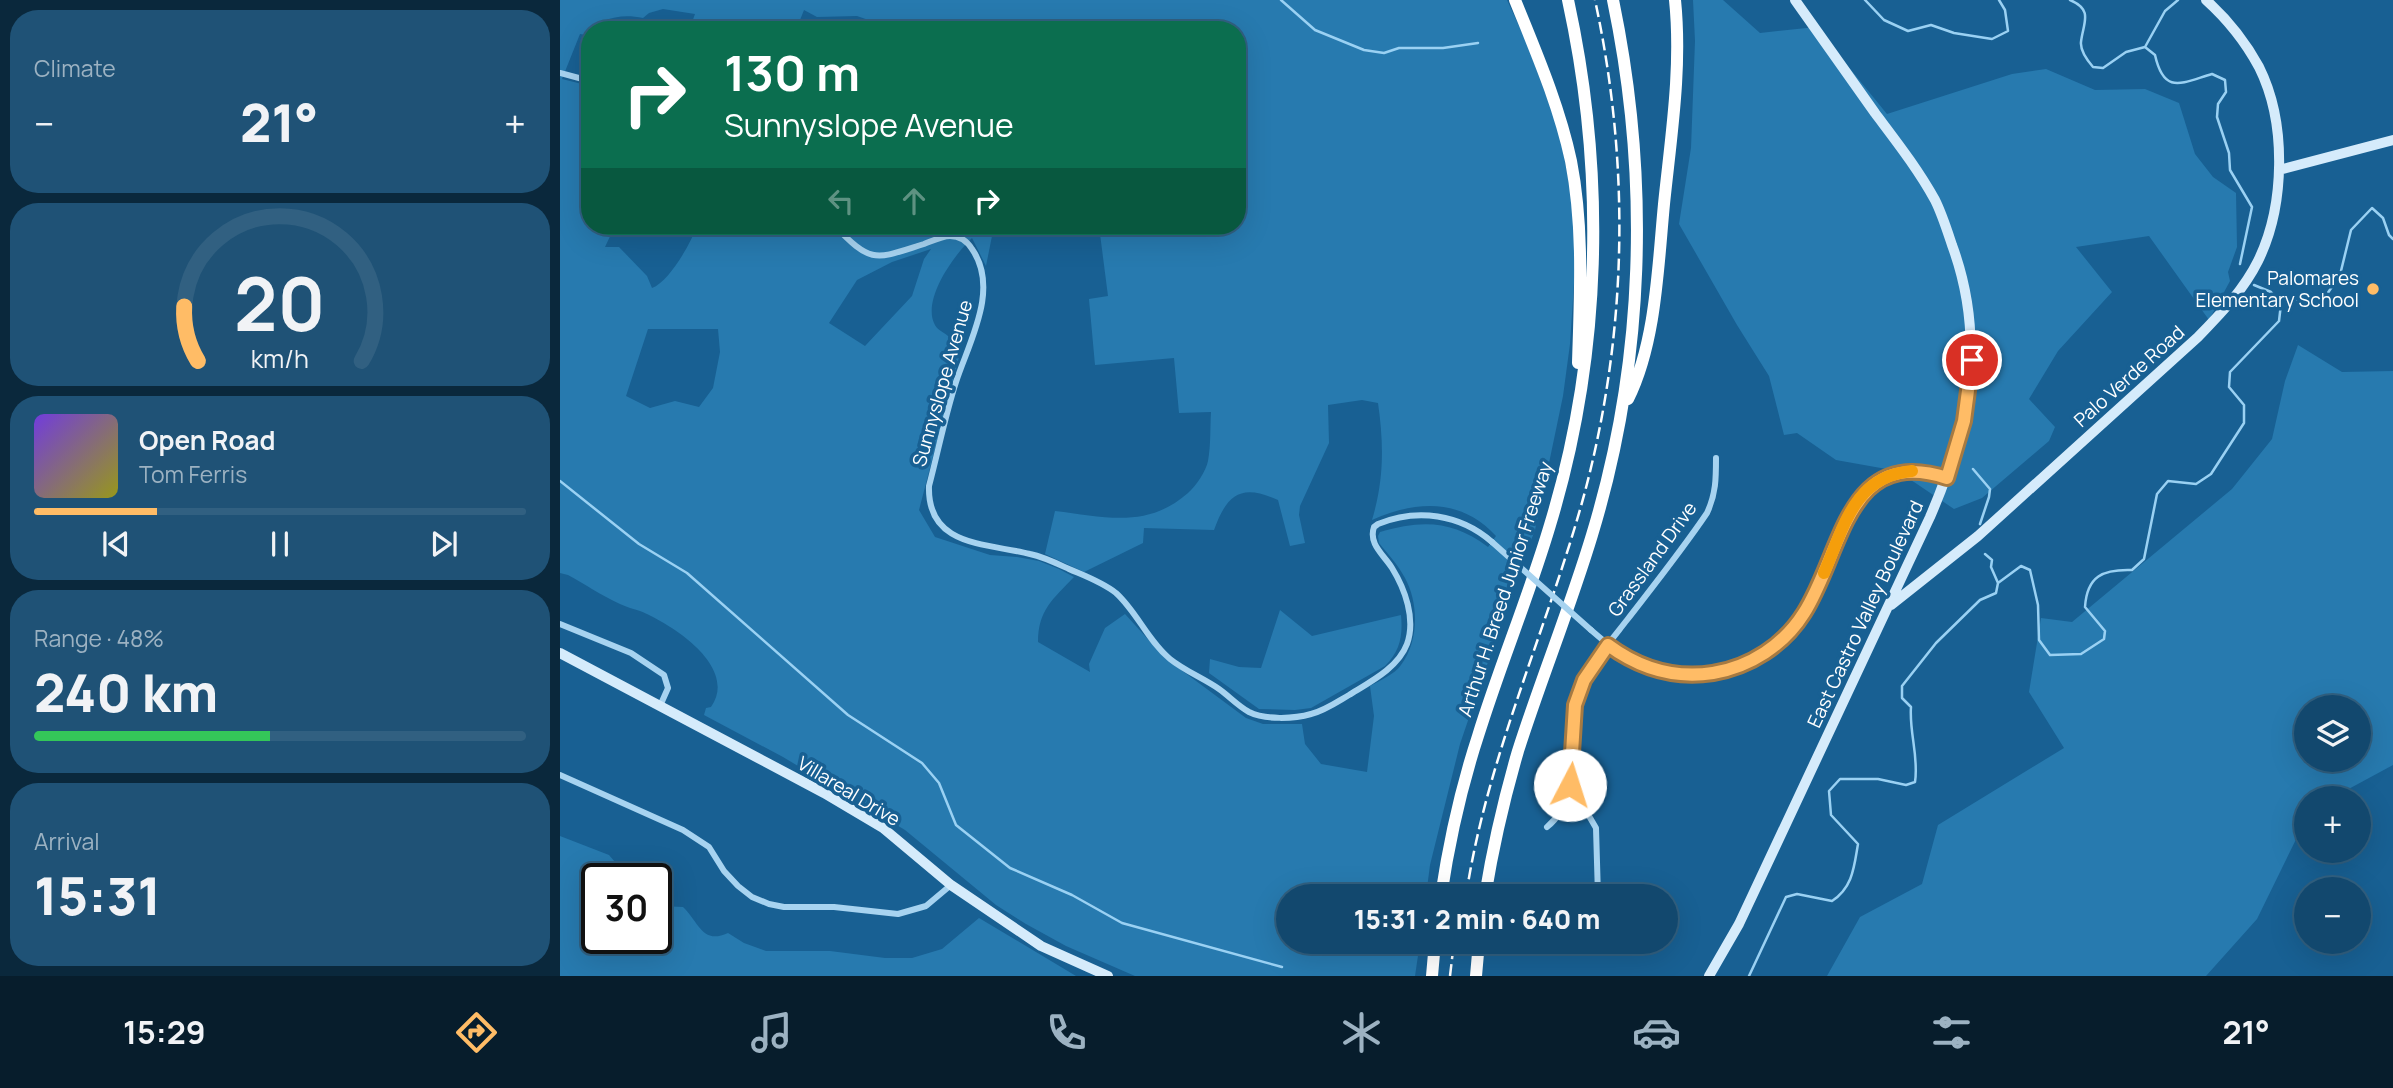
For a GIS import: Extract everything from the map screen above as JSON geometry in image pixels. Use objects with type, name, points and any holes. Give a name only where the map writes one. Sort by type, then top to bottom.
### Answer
[{"type":"highway","points":[[1515,0],[1558,112],[1575,183],[1581,256],[1577,415]]},
{"type":"highway","name":"Arthur H. Breed Junior Freeway","points":[[1443,884],[1452,832],[1470,761],[1545,540],[1577,415],[1590,319],[1594,215],[1587,109],[1568,0]]},
{"type":"highway","points":[[1488,884],[1510,781],[1588,548],[1606,485],[1623,408],[1635,307],[1637,200],[1629,93],[1613,0]]},
{"type":"highway","points":[[1623,408],[1640,376],[1657,272],[1676,86],[1678,40],[1675,0]]},
{"type":"highway","points":[[1432,976],[1434,954]]},
{"type":"highway","points":[[1476,976],[1478,954]]},
{"type":"street","name":"East Castro Valley Boulevard","points":[[1709,976],[1739,924],[1947,478],[1964,421],[1972,360],[1970,321],[1961,269],[1935,200],[1795,0]]},
{"type":"street","name":"Palo Verde Road","points":[[1888,608],[1978,536],[2198,337],[2231,302],[2256,264],[2269,234],[2276,206],[2279,170],[2274,118],[2260,69],[2240,39],[2206,0]]},
{"type":"street","points":[[560,73],[581,78]]},
{"type":"street","points":[[2279,170],[2393,140]]},
{"type":"street","name":"Sunnyslope Avenue","points":[[844,235],[857,249],[880,256],[945,237],[959,237],[971,246],[982,270],[984,296],[968,352],[956,382],[929,486],[929,500],[938,524],[949,533],[975,543],[1034,555],[1101,583],[1116,593],[1169,658],[1219,689],[1250,713],[1286,717],[1313,714],[1389,669],[1402,654],[1409,637],[1407,603],[1401,584],[1376,547],[1372,536],[1374,527],[1378,524],[1410,516],[1436,516],[1467,524],[1492,541],[1608,645],[1643,665],[1675,674],[1711,673],[1730,670],[1746,663],[1778,643],[1803,615],[1815,594],[1850,512],[1858,498],[1870,487],[1890,475],[1911,471],[1947,478]]},
{"type":"street","name":"Grassland Drive","points":[[1547,827],[1558,816],[1566,800],[1572,770],[1575,705],[1584,680],[1707,513],[1716,486],[1716,458]]},
{"type":"street","points":[[560,624],[631,653],[664,675],[668,688],[660,706]]},
{"type":"street","name":"Villareal Drive","points":[[560,653],[824,793],[883,828],[951,885],[1041,946],[1108,976]]},
{"type":"street","points":[[560,775],[683,830],[709,847],[724,871],[738,886],[752,897],[769,904],[898,914],[926,906],[951,885]]},
{"type":"street","points":[[1566,800],[1589,816],[1596,828],[1598,884]]},
{"type":"shaded area","points":[[560,0],[1507,0],[1526,41],[1559,131],[1572,199],[1575,268],[1570,344],[1563,396],[1535,530],[1460,744],[1428,884],[1276,884],[1276,954],[1418,954],[1415,976],[1135,976],[1066,946],[996,905],[905,830],[783,757],[704,715],[706,708],[711,707],[717,692],[716,677],[709,662],[698,649],[669,626],[560,573]],"holes":[[[663,9],[695,14],[692,21],[800,21],[804,10],[817,17],[857,16],[871,21],[1246,21],[1246,235],[1100,235],[1108,296],[1089,299],[1095,365],[1174,358],[1179,413],[1211,412],[1207,465],[1188,493],[1157,512],[1125,518],[1055,511],[1045,554],[1084,572],[1143,543],[1144,528],[1214,530],[1230,500],[1237,495],[1254,492],[1278,500],[1290,546],[1305,543],[1299,515],[1300,506],[1329,443],[1328,405],[1362,400],[1378,403],[1382,462],[1372,520],[1405,509],[1438,506],[1468,515],[1496,536],[1488,547],[1462,532],[1436,525],[1410,525],[1380,532],[1379,543],[1410,588],[1415,622],[1411,645],[1401,665],[1370,686],[1374,716],[1367,772],[1321,764],[1305,744],[1302,724],[1263,724],[1246,718],[1165,658],[1125,614],[1105,628],[1089,664],[1090,672],[1038,642],[1044,613],[1074,577],[1039,561],[990,555],[935,537],[919,510],[959,357],[950,338],[934,323],[933,302],[936,290],[949,266],[972,238],[986,266],[992,235],[693,235],[672,270],[652,288],[647,276],[619,247],[605,247],[611,235],[581,235],[581,84],[562,79],[581,34],[581,21],[604,21],[627,16],[643,18]],[[931,249],[924,259],[912,296],[865,346],[829,323],[857,280],[892,262]],[[648,329],[718,329],[720,352],[713,388],[699,407],[675,401],[650,408],[626,396]]]},
{"type":"shaded area","points":[[1693,0],[1723,0],[1760,33],[1816,27],[1887,114],[2012,74],[2046,69],[2095,90],[2145,89],[2179,103],[2195,154],[2213,177],[2236,193],[2237,247],[2228,272],[2230,281],[2209,320],[2149,236],[2076,247],[2112,292],[2058,351],[2029,399],[2055,427],[2049,441],[1982,498],[1954,509],[1892,470],[1836,460],[1797,433],[1784,435],[1769,376],[1679,224],[1691,148],[1695,41]]},
{"type":"shaded area","points":[[2298,345],[2342,372],[2393,371],[2393,765],[2354,786],[2294,786],[2294,843],[2257,919],[2206,976],[1827,976],[1860,917],[1922,884],[1938,825],[2064,748],[2029,692],[2041,618],[2072,622],[2232,489],[2272,439],[2285,381]]},
{"type":"shaded area","points":[[1280,610],[1312,636],[1401,615],[1399,643],[1385,666],[1311,708],[1259,709],[1209,673],[1210,659],[1239,667],[1261,668]]},
{"type":"shaded area","points":[[560,836],[609,855],[615,863],[581,863],[581,954],[672,954],[672,907],[683,907],[707,934],[719,936],[728,933],[744,943],[766,951],[830,951],[885,958],[912,958],[942,949],[979,918],[1076,976],[560,976]]},
{"type":"waterway","points":[[1281,0],[1315,30],[1364,50],[1384,53],[1399,48],[1443,48],[1478,43]]},
{"type":"waterway","points":[[1865,0],[1884,20],[1908,31],[1931,25],[1954,33],[1992,39],[2008,31],[2005,10],[1999,0]]},
{"type":"waterway","points":[[2070,0],[2085,13],[2081,45],[2084,55],[2093,67],[2103,68],[2126,52],[2145,47]]},
{"type":"waterway","points":[[2145,47],[2165,11],[2178,0]]},
{"type":"waterway","points":[[2145,47],[2155,55],[2163,76],[2169,81],[2183,82],[2212,74],[2225,80],[2226,92],[2218,104],[2217,117],[2229,153],[2230,170],[2252,207],[2240,264]]},
{"type":"waterway","points":[[2281,304],[2287,300],[2323,300],[2340,275],[2351,230],[2372,208],[2383,218],[2393,239]]},
{"type":"waterway","points":[[2254,285],[2271,292],[2281,304]]},
{"type":"waterway","points":[[1749,976],[1786,897],[1797,894],[1832,901],[1848,883],[1858,844],[1831,815],[1829,791],[1840,779],[1878,779],[1906,785],[1915,782],[1911,707],[1902,698],[1902,686],[1936,643],[1980,600],[1996,593],[1998,583],[2021,566],[2030,570],[2038,605],[2039,640],[2050,655],[2081,654],[2104,639],[2105,631],[2085,607],[2089,588],[2093,581],[2105,573],[2132,570],[2144,559],[2157,494],[2168,481],[2196,484],[2211,474],[2244,423],[2244,405],[2229,387],[2230,372],[2279,321],[2281,304]]},
{"type":"waterway","points":[[1973,469],[1990,489],[1980,524]]},
{"type":"waterway","points":[[560,481],[639,544],[687,573],[848,715],[922,763],[939,783],[956,825],[1010,868],[1072,895],[1122,923],[1282,967]]},
{"type":"waterway","points":[[1985,554],[1992,560],[1991,567],[1998,583]]},
{"type":"railway","points":[[1468,884],[1499,757],[1574,530],[1592,465],[1605,399],[1619,266],[1619,199],[1607,66],[1595,0]]},
{"type":"railway","points":[[1450,976],[1453,954]]},
{"type":"slow traffic","points":[[1824,573],[1858,498],[1883,478],[1912,471]]},
{"type":"place","name":"Palomares Elementary School","points":[[2373,289]]},
{"type":"route","points":[[1570,785],[1573,762],[1572,724],[1577,696],[1584,680],[1608,645],[1628,658],[1657,670],[1693,675],[1730,670],[1763,654],[1778,643],[1803,615],[1815,594],[1858,498],[1876,482],[1898,473],[1922,471],[1947,478],[1964,421],[1972,360]]}]
